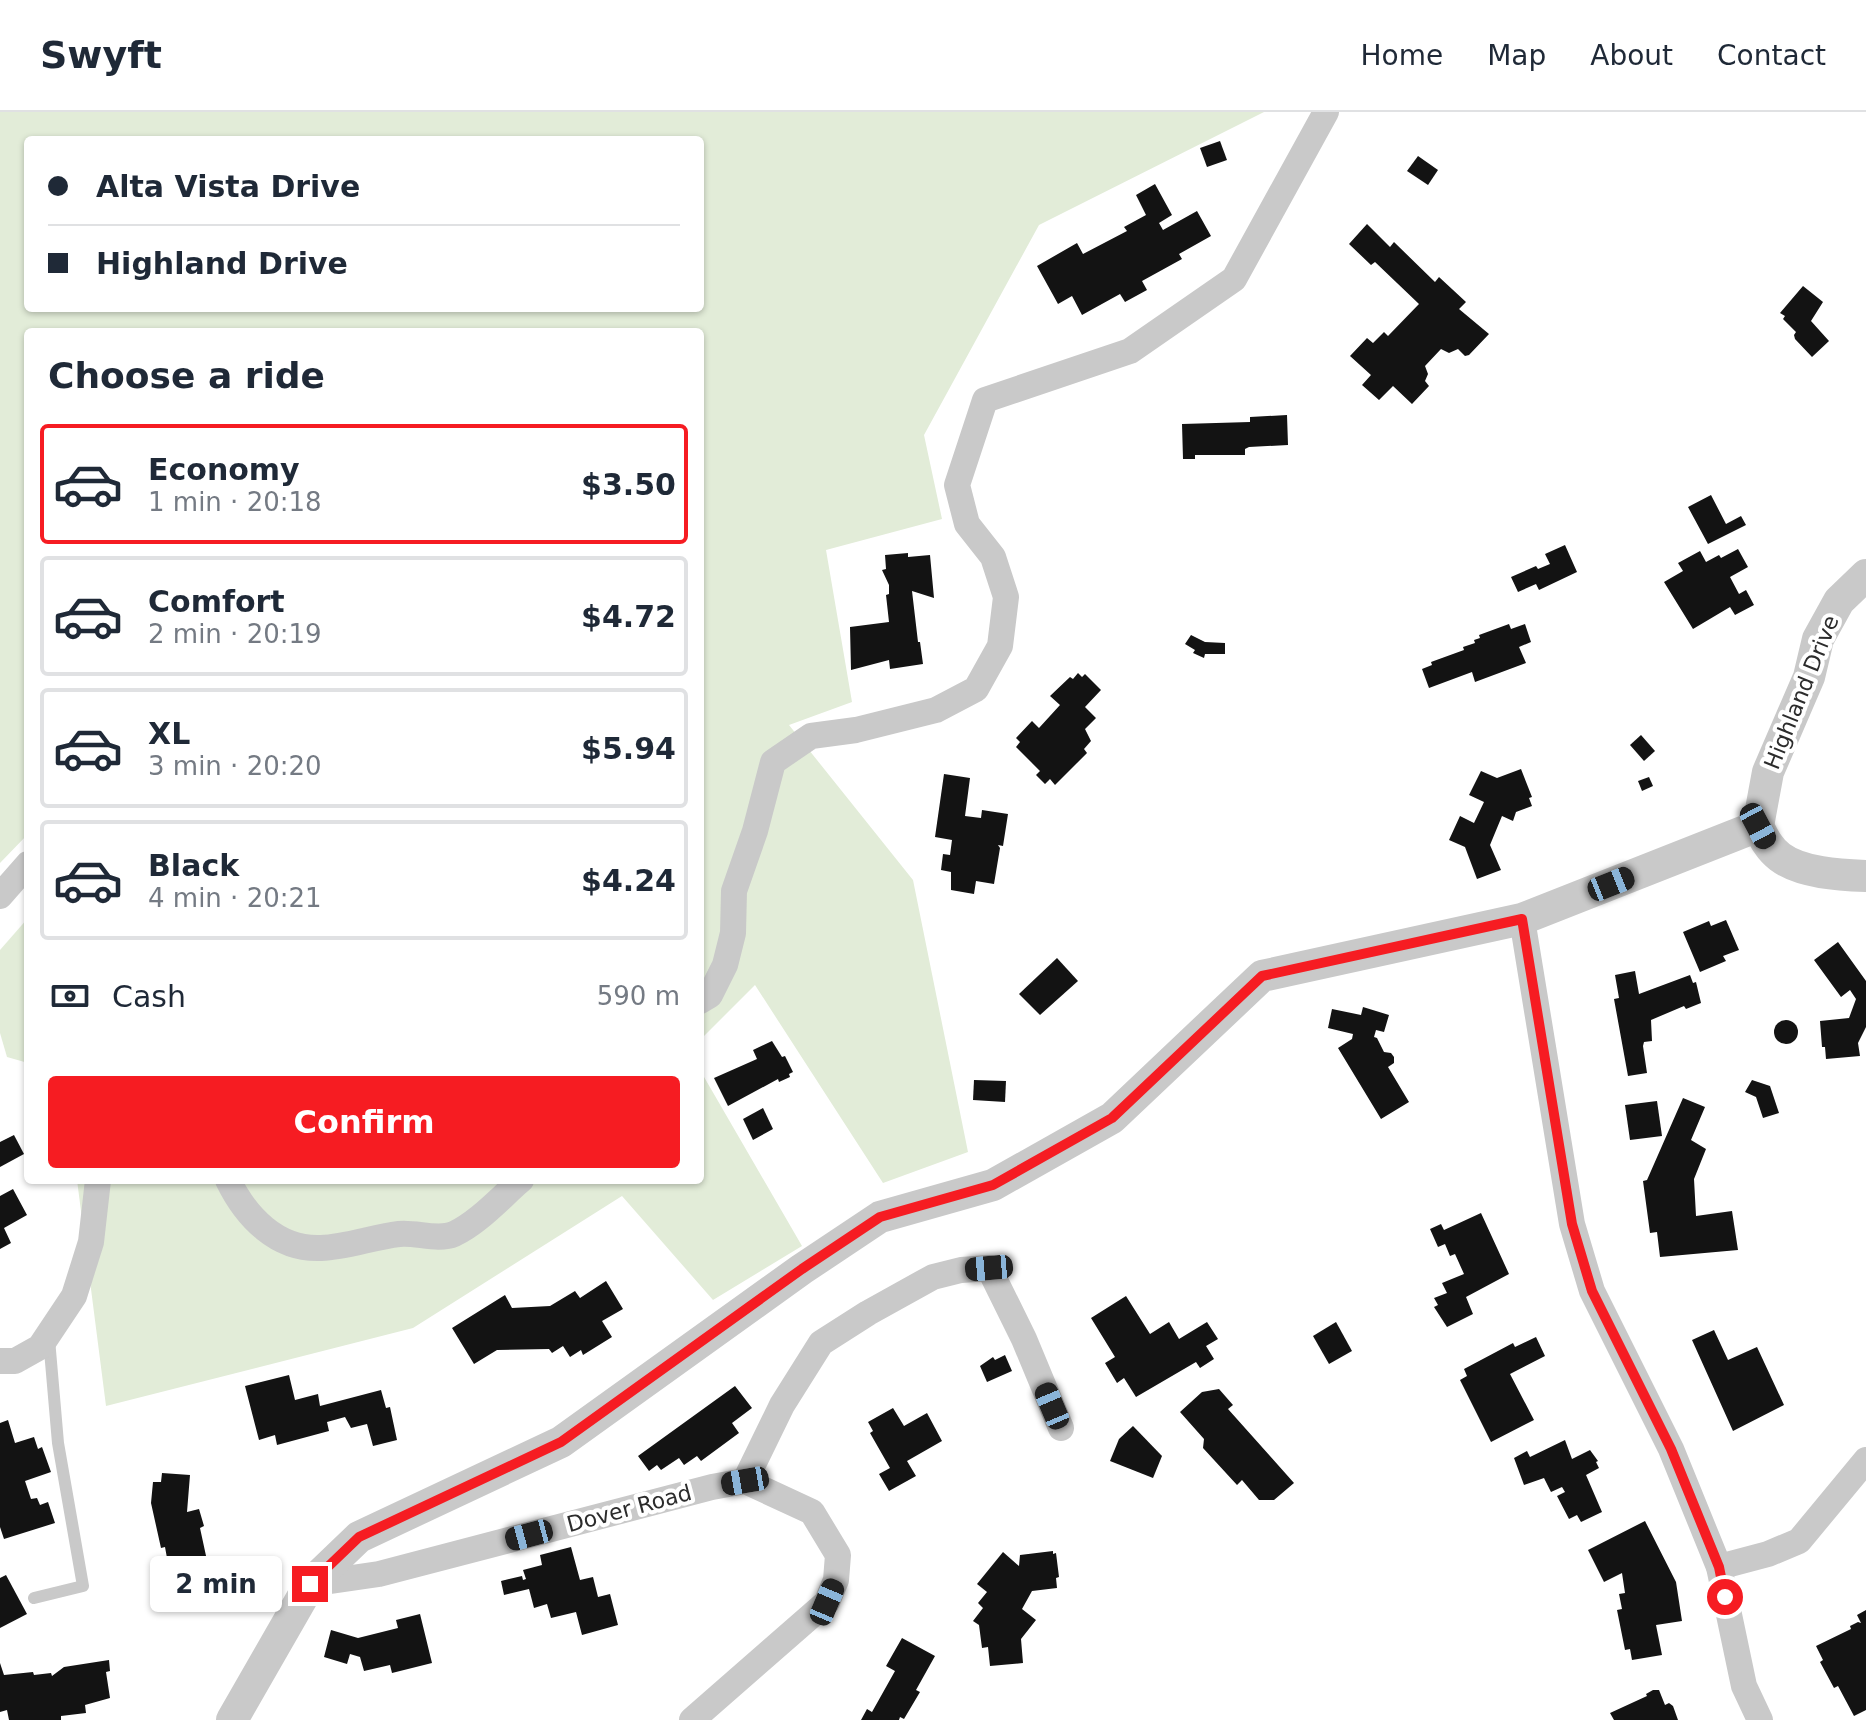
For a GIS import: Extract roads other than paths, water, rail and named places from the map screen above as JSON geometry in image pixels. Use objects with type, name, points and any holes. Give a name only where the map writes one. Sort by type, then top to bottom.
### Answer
[{"type":"street","points":[[704,999],[710,995],[725,965],[733,933],[734,891],[755,831],[773,762],[811,736],[856,730],[936,710],[976,689],[1000,646],[1006,597],[993,557],[967,524],[957,485],[985,400],[1130,351],[1234,279],[1326,112]]},
{"type":"street","name":"Highland Drive","points":[[1758,826],[1768,772],[1809,677],[1818,639],[1839,601],[1866,575]]},
{"type":"street","points":[[232,1720],[310,1584],[359,1537],[561,1442],[802,1269],[880,1217],[993,1185],[1112,1118],[1262,976],[1522,919],[1758,826],[1769,847],[1781,859],[1811,869],[1866,876]]},
{"type":"street","points":[[0,896],[24,869]]},
{"type":"street","points":[[1522,919],[1572,1224],[1592,1291],[1671,1449],[1719,1567],[1744,1686],[1760,1720]]},
{"type":"street","points":[[0,1361],[15,1361],[40,1347],[74,1296],[91,1242],[98,1184]]},
{"type":"street","points":[[230,1184],[264,1231],[292,1246],[321,1248],[402,1233],[452,1235],[483,1214],[517,1184]]},
{"type":"street","points":[[692,1720],[827,1602],[836,1580],[838,1555],[812,1512],[745,1481],[782,1405],[821,1343],[933,1277],[961,1270],[989,1268],[1024,1339],[1061,1428]]},
{"type":"street","points":[[1719,1567],[1768,1554],[1799,1541],[1866,1460]]},
{"type":"street","name":"Dover Road","points":[[310,1584],[379,1574],[745,1481]]},
{"type":"lane","points":[[34,1598],[83,1586],[58,1443],[49,1334]]}]
